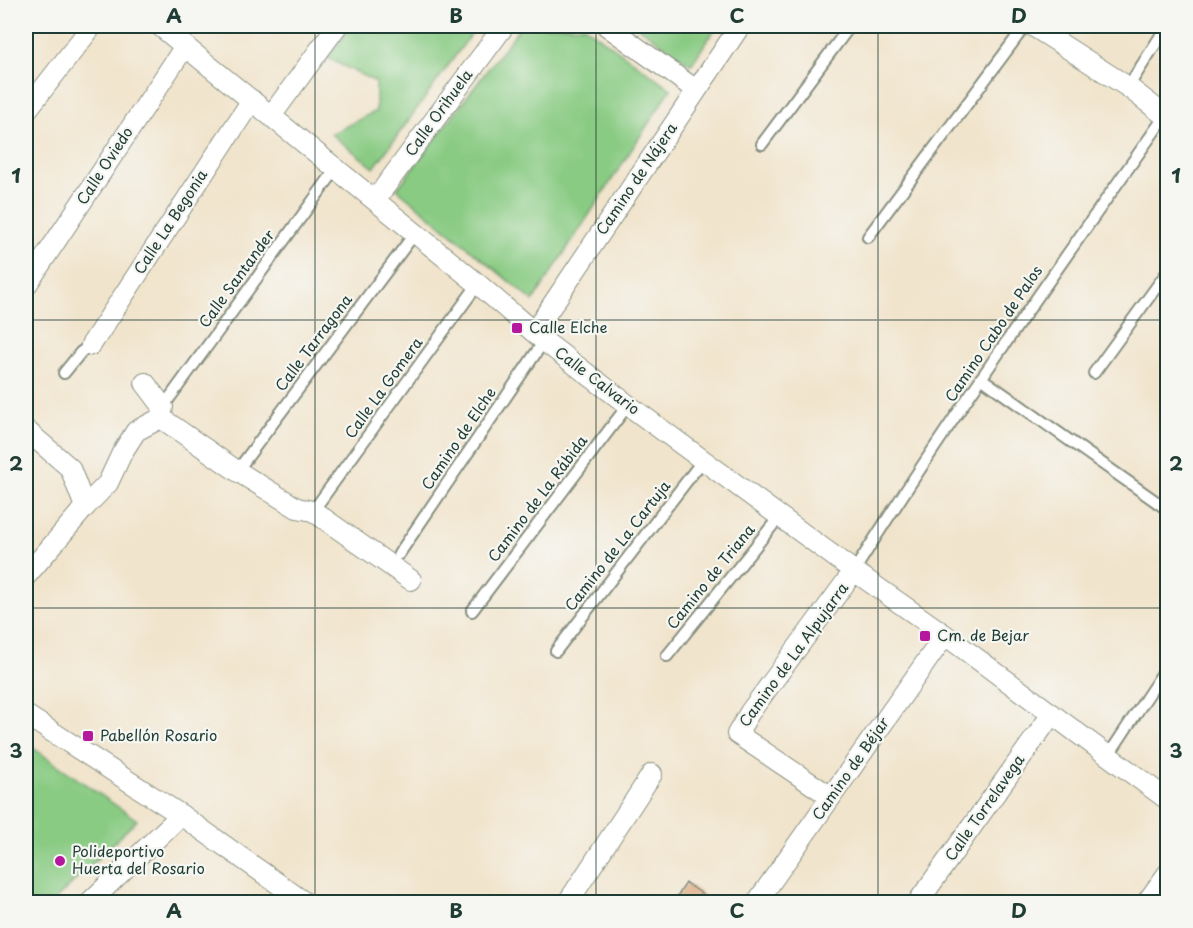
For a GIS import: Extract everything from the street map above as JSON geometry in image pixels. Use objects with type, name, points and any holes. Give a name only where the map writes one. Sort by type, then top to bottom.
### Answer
[{"type":"street","points":[[26,111],[92,26]]},
{"type":"street","name":"Calle Calvario","points":[[160,26],[415,232],[539,337],[628,405],[945,635],[1167,800]]},
{"type":"street","points":[[271,116],[337,26]]},
{"type":"street","name":"Calle Orihuela","points":[[375,200],[504,26]]},
{"type":"street","points":[[607,26],[696,90]]},
{"type":"street","name":"Camino de Nájera","points":[[539,337],[696,90],[740,26]]},
{"type":"street","points":[[1033,26],[1128,87],[1166,117]]},
{"type":"street","name":"Calle Oviedo","points":[[26,286],[185,46]]},
{"type":"street","name":"Calle La Begonia","points":[[91,345],[252,100]]},
{"type":"street","points":[[145,383],[162,412],[237,471],[297,508],[313,511],[411,580]]},
{"type":"street","points":[[26,576],[108,483],[122,453],[136,432],[162,412]]},
{"type":"street","points":[[26,430],[70,468],[85,507]]},
{"type":"street","name":"Camino de La Alpujarra","points":[[831,797],[737,734],[750,712],[854,571]]},
{"type":"street","name":"Camino de Béjar","points":[[757,903],[945,635]]},
{"type":"street","name":"Calle Torrelavega","points":[[918,903],[1052,714]]},
{"type":"street","points":[[26,715],[181,815],[304,903]]},
{"type":"street","points":[[568,903],[652,774]]},
{"type":"street","points":[[90,903],[181,815]]},
{"type":"street","points":[[1147,903],[1167,873]]},
{"type":"lane","points":[[762,144],[850,26]]},
{"type":"lane","points":[[868,237],[1025,26]]},
{"type":"lane","points":[[1128,87],[1167,26]]},
{"type":"lane","name":"Camino Cabo de Palos","points":[[854,571],[981,378],[1166,117]]},
{"type":"lane","name":"Calle Santander","points":[[162,412],[336,169]]},
{"type":"lane","name":"Calle Tarragona","points":[[237,471],[415,232]]},
{"type":"lane","points":[[1094,373],[1167,271]]},
{"type":"lane","name":"Calle La Gomera","points":[[313,511],[478,284]]},
{"type":"lane","name":"Camino de Elche","points":[[399,554],[539,337]]},
{"type":"lane","points":[[64,373],[81,351],[91,345]]},
{"type":"lane","points":[[981,378],[1167,510]]},
{"type":"lane","name":"Camino de La Rábida","points":[[472,611],[628,405]]},
{"type":"lane","name":"Camino de La Cartuja","points":[[556,651],[703,460]]},
{"type":"lane","name":"Camino de Triana","points":[[667,656],[780,516]]},
{"type":"lane","points":[[1108,756],[1167,665]]},
{"type":"green space","points":[[352,26],[477,26],[374,168],[331,134],[376,111],[376,82],[327,58]]},
{"type":"green space","points":[[521,26],[584,26],[671,89],[533,301],[397,189]]},
{"type":"green space","points":[[637,26],[717,26],[691,65]]},
{"type":"green space","name":"Polideportivo Huerta del Rosario","points":[[33,748],[137,820],[53,902],[26,902],[26,756]]},
{"type":"building","points":[[686,883],[716,903],[673,903]]},
{"type":"place","name":"Calle Elche","points":[[517,328]]},
{"type":"place","name":"Cm. de Bejar","points":[[925,636]]},
{"type":"place","name":"Pabellón Rosario","points":[[88,736]]},
{"type":"place","name":"Polideportivo Huerta del Rosario","points":[[60,861]]}]
